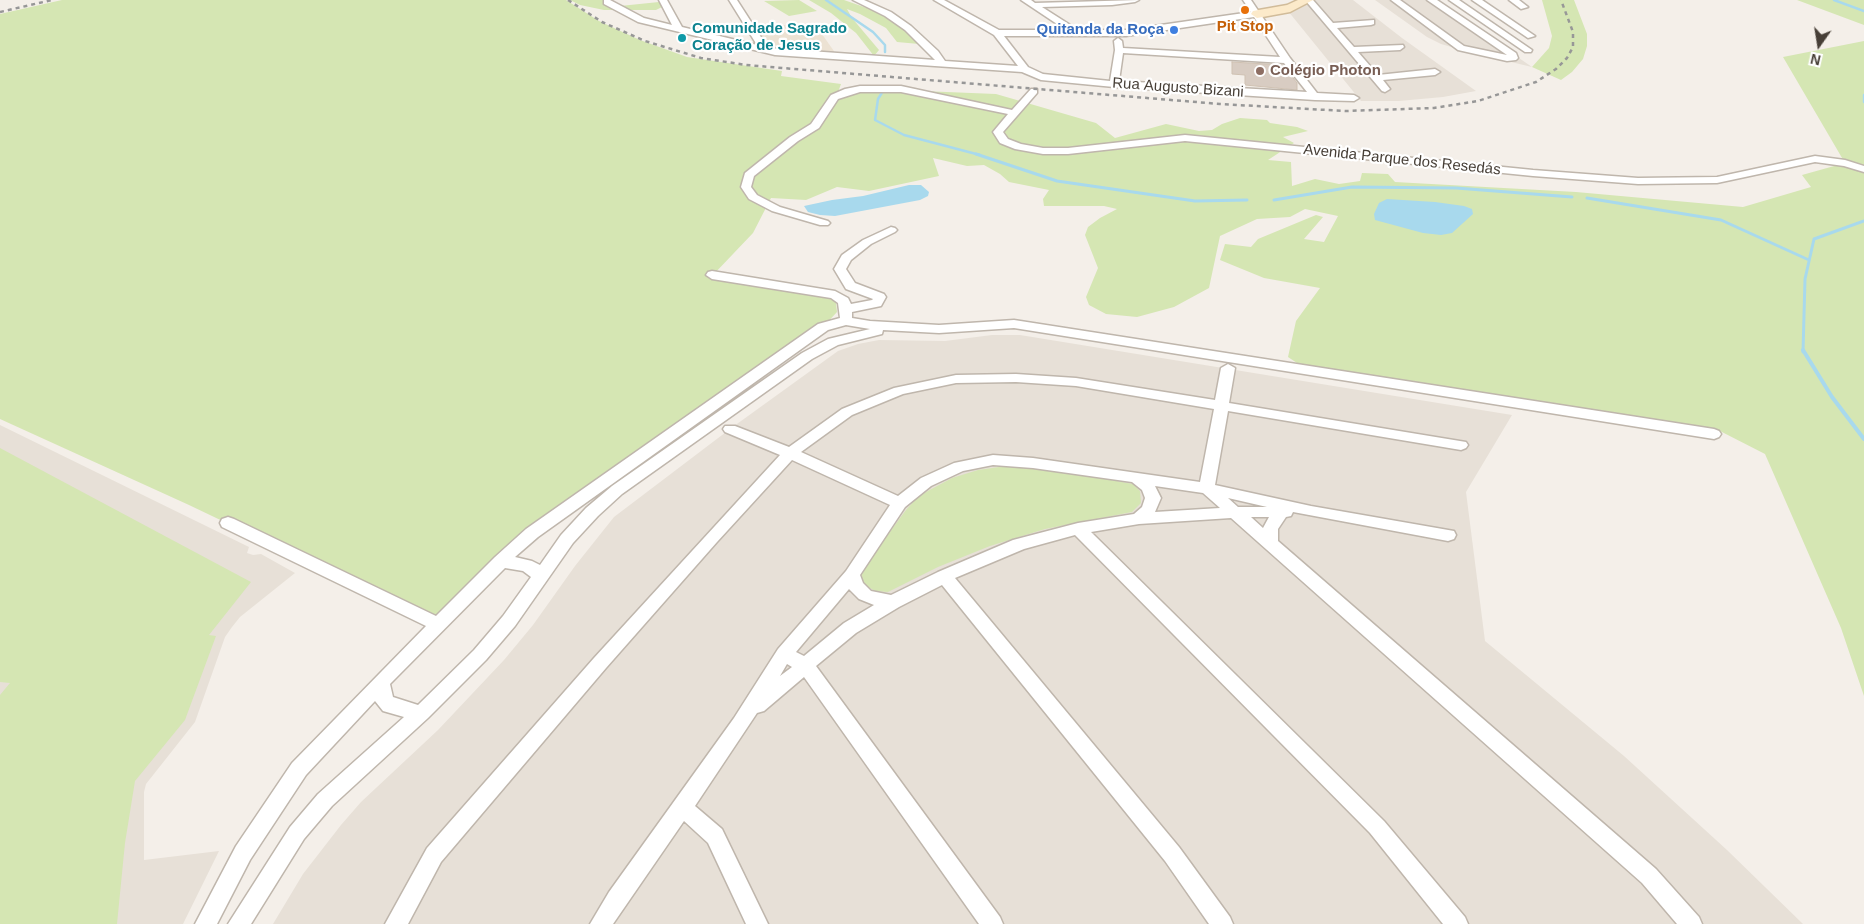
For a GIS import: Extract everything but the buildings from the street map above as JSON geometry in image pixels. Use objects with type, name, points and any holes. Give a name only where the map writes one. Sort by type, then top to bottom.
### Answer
[{"type":"street","points":[[663,0],[679,29]]},
{"type":"street","points":[[733,0],[765,50]]},
{"type":"street","points":[[858,0],[888,14],[908,28],[935,53],[942,64]]},
{"type":"street","points":[[938,0],[997,33],[1024,69]]},
{"type":"street","points":[[1025,0],[1078,34]]},
{"type":"street","points":[[1034,5],[1135,0]]},
{"type":"street","points":[[1247,0],[1287,60],[1315,97]]},
{"type":"street","points":[[997,33],[1117,34],[1257,14],[1290,8],[1308,0],[1385,89]]},
{"type":"street","points":[[1395,0],[1461,48],[1513,58],[1513,55],[1432,0]]},
{"type":"street","points":[[1453,0],[1528,50]]},
{"type":"street","points":[[1476,0],[1531,36]]},
{"type":"street","points":[[1513,0],[1524,6]]},
{"type":"street","points":[[607,2],[630,16],[645,21],[765,50],[797,54],[1024,69]]},
{"type":"street","points":[[645,21],[660,19],[670,12]]},
{"type":"street","points":[[1331,26],[1370,22]]},
{"type":"street","points":[[725,40],[748,39],[755,34]]},
{"type":"street","points":[[1114,84],[1119,50],[1117,34]]},
{"type":"street","points":[[1352,50],[1400,46]]},
{"type":"street","points":[[1119,50],[1287,60]]},
{"type":"street","name":"Rua Augusto Bizani","points":[[1024,69],[1041,77],[1114,84],[1354,98]]},
{"type":"street","points":[[1377,78],[1435,72]]},
{"type":"street","name":"Avenida Parque dos Resedás","points":[[1041,77],[1035,81],[1034,89],[998,132],[1004,141],[1019,147],[1043,151],[1068,151],[1185,138],[1542,174],[1638,181],[1717,180],[1815,159],[1845,163],[1864,169]]},
{"type":"street","points":[[824,223],[776,209],[753,197],[746,186],[749,175],[794,139],[814,126],[834,97],[848,91],[860,89],[901,89],[1015,113]]},
{"type":"street","points":[[206,924],[243,853],[298,770],[438,624],[532,533],[823,327],[846,315],[877,303],[880,297],[850,286],[840,269],[846,258],[867,242],[891,230]]},
{"type":"street","points":[[712,275],[835,296],[844,301],[846,315]]},
{"type":"street","points":[[846,315],[870,326],[939,329],[1014,324],[1714,434]]},
{"type":"street","points":[[239,924],[297,832],[325,800],[421,713],[480,655],[509,621],[567,539],[616,490],[807,356],[833,342],[859,334],[900,326]]},
{"type":"street","points":[[1207,488],[1228,368]]},
{"type":"street","points":[[396,924],[434,855],[711,538],[790,453],[847,412],[899,391],[956,379],[1016,378],[1076,382],[1461,445]]},
{"type":"street","points":[[730,429],[790,453],[899,503]]},
{"type":"street","points":[[602,924],[617,899],[746,715],[784,654],[852,575],[899,503],[926,482],[959,467],[994,460],[1034,463],[1207,488],[1311,511],[1448,535]]},
{"type":"street","points":[[1138,479],[1148,487],[1152,498],[1149,510],[1139,520]]},
{"type":"street","points":[[1207,488],[1649,876],[1691,924]]},
{"type":"street","points":[[746,715],[850,628],[893,602],[944,576],[1020,544],[1078,530],[1139,520],[1235,512],[1311,511]]},
{"type":"street","points":[[1270,543],[1270,529],[1281,512]]},
{"type":"street","points":[[228,523],[438,624]]},
{"type":"street","points":[[1078,530],[1377,827],[1457,924]]},
{"type":"street","points":[[501,561],[533,568],[540,578]]},
{"type":"street","points":[[852,575],[856,586],[865,595],[878,600],[893,602]]},
{"type":"street","points":[[944,576],[1172,854],[1222,924]]},
{"type":"street","points":[[784,654],[806,666],[992,924]]},
{"type":"street","points":[[381,682],[384,701],[390,706],[421,713]]},
{"type":"street","points":[[682,807],[715,836],[757,924]]},
{"type":"shaded area","points":[[1314,0],[1353,0],[1476,91],[1443,97],[1399,101],[1361,101],[1288,11]]},
{"type":"shaded area","points":[[1375,0],[1435,0],[1532,67],[1441,44],[1427,37]]},
{"type":"shaded area","points":[[751,23],[817,27],[836,54],[770,49]]},
{"type":"shaded area","points":[[992,335],[1020,335],[1512,415],[1466,492],[1485,641],[1624,756],[1727,850],[1803,924],[273,924],[303,874],[341,825],[361,802],[438,730],[504,660],[533,625],[575,566],[614,517],[730,429],[838,351],[858,344],[879,340],[945,341]]},
{"type":"shaded area","points":[[0,425],[249,547],[247,553],[253,555],[261,554],[295,573],[240,617],[232,627],[225,637],[195,722],[146,784],[144,792],[144,860],[219,851],[183,924],[0,924]]},
{"type":"green space","points":[[62,0],[566,0],[599,21],[640,40],[687,57],[782,71],[781,76],[841,84],[837,95],[872,89],[996,94],[1096,123],[1115,138],[1166,124],[1199,131],[1212,130],[1222,124],[1240,118],[1267,120],[1270,123],[1297,127],[1308,131],[1283,137],[1294,143],[1268,160],[1291,162],[1292,186],[1315,179],[1339,184],[1360,181],[1362,173],[1388,174],[1395,182],[1576,192],[1743,207],[1811,187],[1802,175],[1845,163],[1783,57],[1864,41],[1864,696],[1841,628],[1765,454],[1718,430],[1303,367],[1288,357],[1296,321],[1320,288],[1264,278],[1220,260],[1225,244],[1251,247],[1258,239],[1316,215],[1323,217],[1304,239],[1324,242],[1338,216],[1305,209],[1290,217],[1257,219],[1220,236],[1209,288],[1174,307],[1137,317],[1106,314],[1089,305],[1086,297],[1098,268],[1085,235],[1088,227],[1117,209],[1104,206],[1044,206],[1043,199],[1049,190],[1009,182],[1000,174],[984,165],[967,166],[933,158],[939,176],[869,191],[837,187],[806,200],[771,198],[753,233],[713,275],[835,295],[837,312],[823,327],[532,533],[438,624],[189,505],[0,419],[0,14]]},
{"type":"green space","points":[[570,0],[606,0],[620,6],[659,2],[662,7],[656,10],[604,10],[580,5]]},
{"type":"green space","points":[[799,0],[817,11],[789,16],[764,1]]},
{"type":"green space","points":[[809,0],[844,0],[884,14],[905,29],[919,44],[897,42],[886,28],[847,9],[852,18],[879,50],[874,56],[856,33],[831,13]]},
{"type":"green space","points":[[1542,0],[1574,0],[1587,34],[1587,46],[1583,59],[1572,72],[1561,80],[1532,67],[1549,48],[1552,36]]},
{"type":"green space","points":[[1797,0],[1864,0],[1864,25]]},
{"type":"green space","points":[[0,448],[251,582],[209,635],[216,636],[185,720],[135,781],[125,843],[117,924],[0,924],[0,695],[10,683],[0,682]]},
{"type":"green space","points":[[1006,466],[1035,466],[1133,484],[1140,491],[1141,503],[1132,512],[1045,529],[990,546],[938,567],[888,592],[875,591],[862,583],[861,571],[915,500],[952,478],[978,470]]},
{"type":"water","points":[[909,185],[921,185],[929,192],[928,196],[920,200],[835,216],[808,212],[804,206],[863,196]]},
{"type":"water","points":[[1387,199],[1464,206],[1472,209],[1473,214],[1452,233],[1441,235],[1423,233],[1375,220],[1374,214],[1379,203]]},
{"type":"waterway","points":[[826,0],[873,32],[885,45],[885,52]]},
{"type":"waterway","points":[[1834,0],[1864,11]]},
{"type":"waterway","points":[[883,91],[878,99],[875,120],[904,135],[980,155]]},
{"type":"waterway","points":[[1864,95],[1864,102]]},
{"type":"waterway","points":[[976,154],[1057,181],[1195,201],[1247,200]]},
{"type":"waterway","points":[[1274,200],[1352,187],[1456,188],[1572,197]]},
{"type":"waterway","points":[[1587,198],[1721,220],[1809,260]]},
{"type":"waterway","points":[[1803,350],[1805,279],[1814,239],[1864,221]]},
{"type":"waterway","points":[[1803,350],[1832,397],[1864,439]]},
{"type":"railway","points":[[0,12],[52,0]]},
{"type":"railway","points":[[568,0],[602,22],[645,41],[701,58],[746,65],[1220,104],[1345,111],[1434,108],[1478,101],[1536,82],[1556,69],[1567,58],[1573,47],[1573,32],[1561,0]]},
{"type":"place","name":"Pit Stop","points":[[1245,10]]},
{"type":"place","name":"Quitanda da Roça","points":[[1174,30]]},
{"type":"place","name":"Comunidade Sagrado Coração de Jesus","points":[[682,38]]},
{"type":"place","name":"Colégio Photon","points":[[1260,71]]}]
